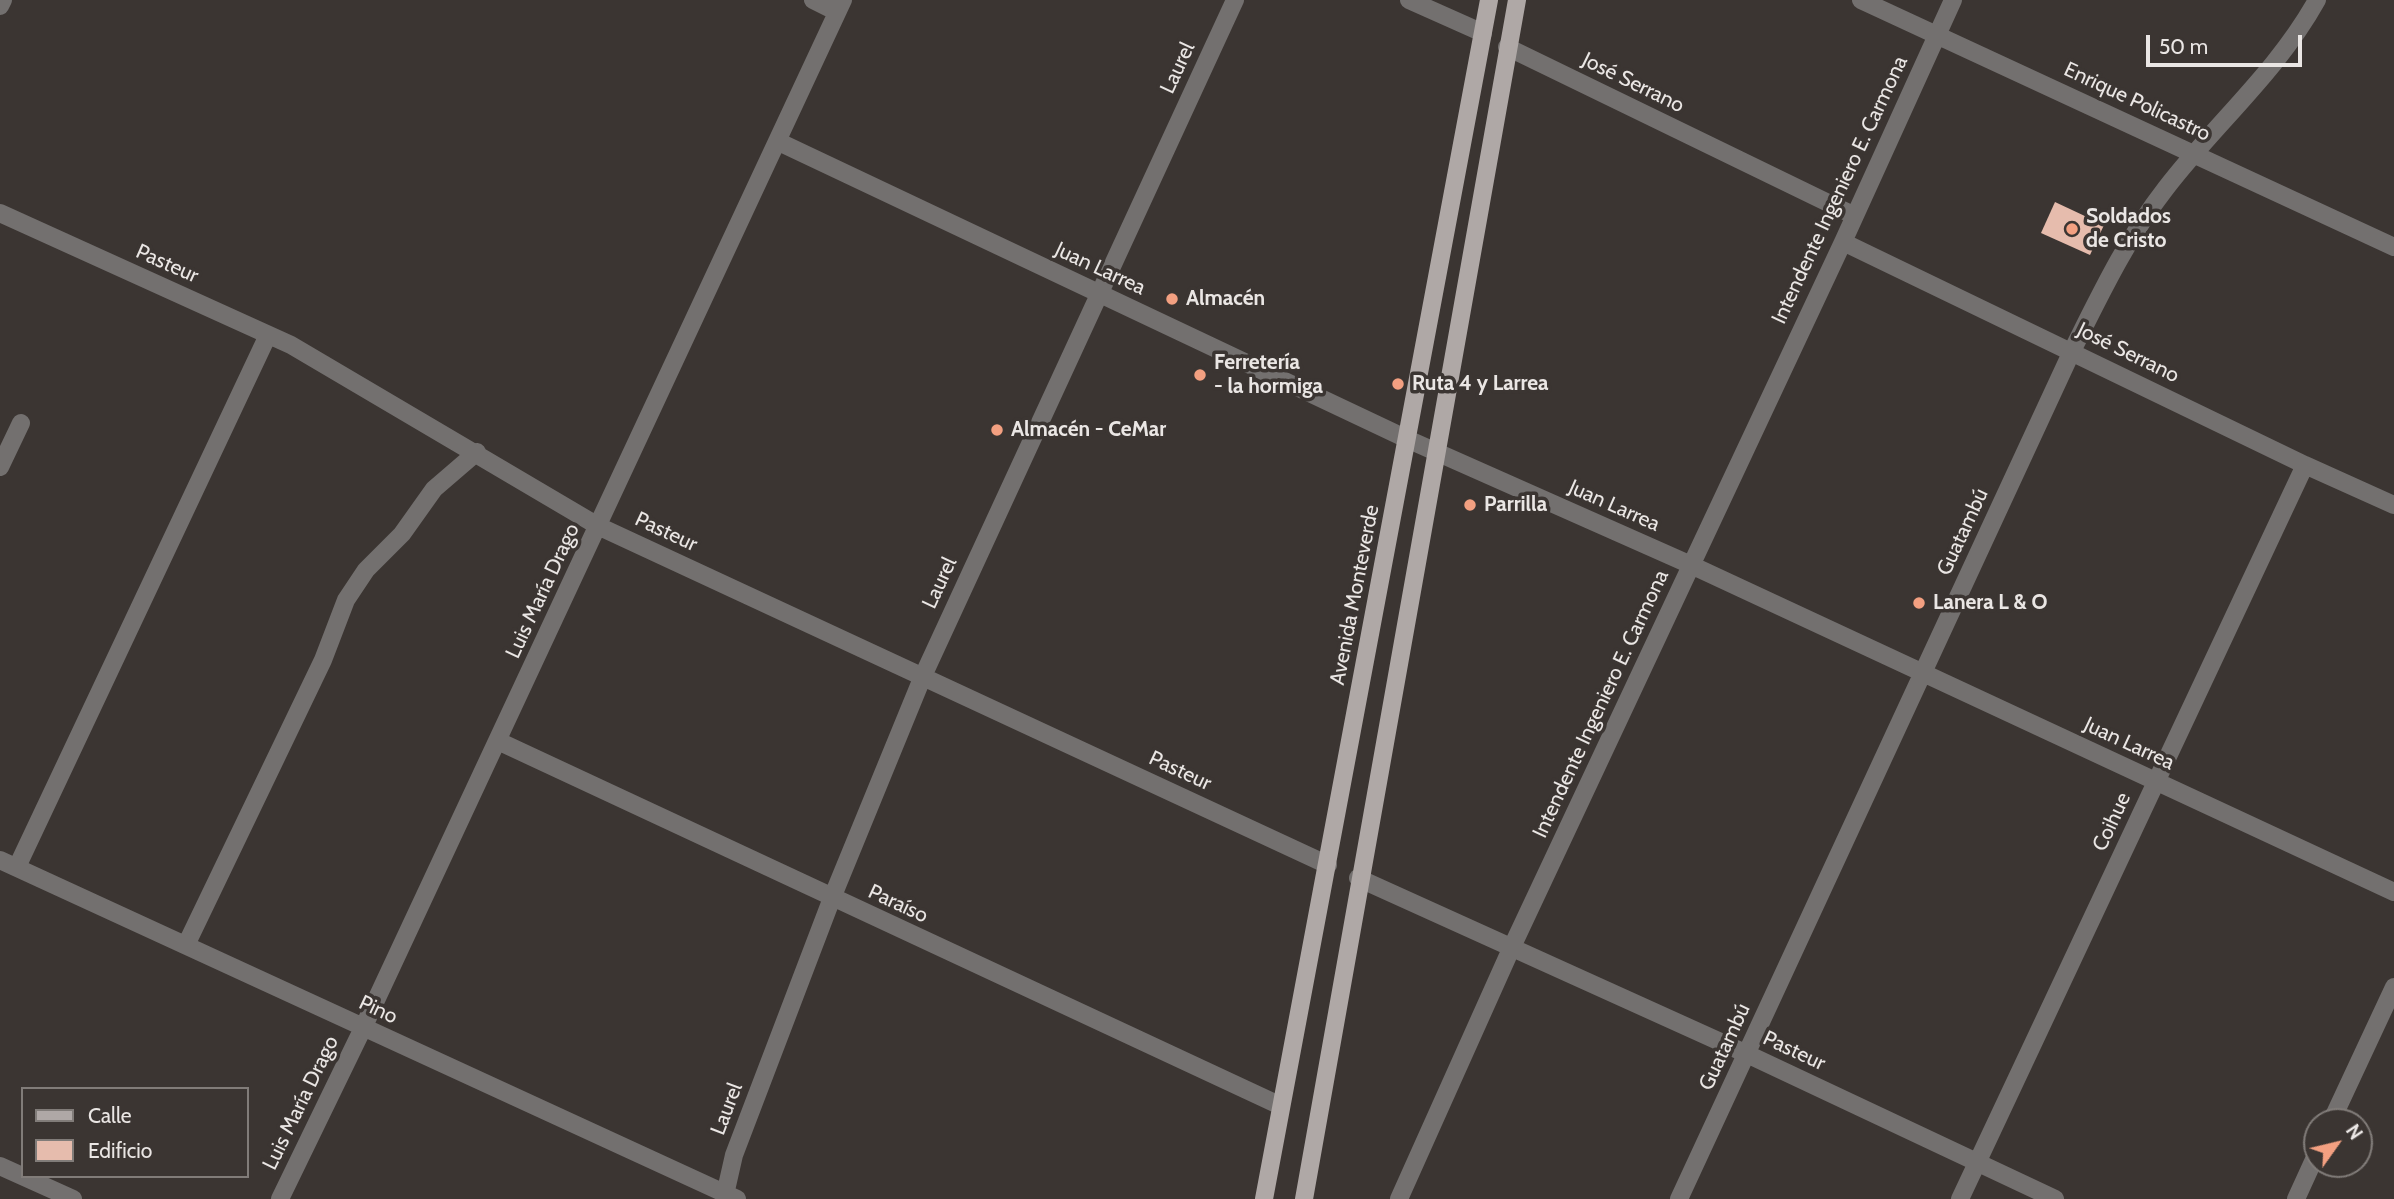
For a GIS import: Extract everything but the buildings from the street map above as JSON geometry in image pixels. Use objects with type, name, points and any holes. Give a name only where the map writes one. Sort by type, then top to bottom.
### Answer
[{"type":"main road","name":"Avenida Monteverde","points":[[1264,1199],[1489,0]]},
{"type":"main road","points":[[1304,1199],[1358,878],[1517,0]]},
{"type":"street","points":[[0,6],[3,0]]},
{"type":"street","points":[[813,0],[840,6]]},
{"type":"street","name":"Laurel","points":[[729,1197],[734,1155],[832,898],[923,676],[1235,0]]},
{"type":"street","points":[[1409,0],[1483,33]]},
{"type":"street","name":"Enrique Policastro","points":[[1861,0],[2394,247]]},
{"type":"street","name":"Intendente Ingeniero E. Carmona","points":[[1399,1199],[1511,949],[1843,242],[1952,0]]},
{"type":"street","name":"Guatambú","points":[[1679,1199],[2072,351],[2121,253],[2145,216],[2194,154],[2259,85],[2316,0]]},
{"type":"street","name":"Luis María Drago","points":[[280,1199],[498,741],[840,6]]},
{"type":"street","name":"José Serrano","points":[[1507,47],[1853,215]]},
{"type":"street","name":"Juan Larrea","points":[[779,142],[1407,439],[1691,565],[2394,892]]},
{"type":"street","name":"Pasteur","points":[[0,213],[291,345],[477,452],[598,526],[1328,865]]},
{"type":"street","name":"José Serrano","points":[[1843,242],[2305,465],[2394,505]]},
{"type":"street","points":[[17,867],[268,335]]},
{"type":"street","points":[[0,467],[21,423]]},
{"type":"street","points":[[186,945],[323,660],[346,600],[366,570],[402,534],[434,489],[477,452]]},
{"type":"street","name":"Coihue","points":[[1960,1199],[2305,465]]},
{"type":"street","name":"Paraíso","points":[[498,741],[1281,1106]]},
{"type":"street","name":"Pino","points":[[0,860],[729,1197]]},
{"type":"street","name":"Pasteur","points":[[1358,878],[1747,1054],[2055,1199]]},
{"type":"street","points":[[2338,1108],[2394,987]]},
{"type":"street","points":[[0,1166],[21,1176]]},
{"type":"street","points":[[26,1178],[72,1199]]},
{"type":"street","points":[[2296,1199],[2306,1178]]},
{"type":"place","name":"Soldados de Cristo","points":[[2072,229]]},
{"type":"place","name":"Almacén","points":[[1172,299]]},
{"type":"place","name":"Ferretería - la hormiga","points":[[1200,375]]},
{"type":"place","name":"Ruta 4 y Larrea","points":[[1398,384]]},
{"type":"place","name":"Almacén - CeMar","points":[[997,430]]},
{"type":"place","name":"Parrilla","points":[[1470,505]]},
{"type":"place","name":"Lanera L & O","points":[[1919,603]]}]
